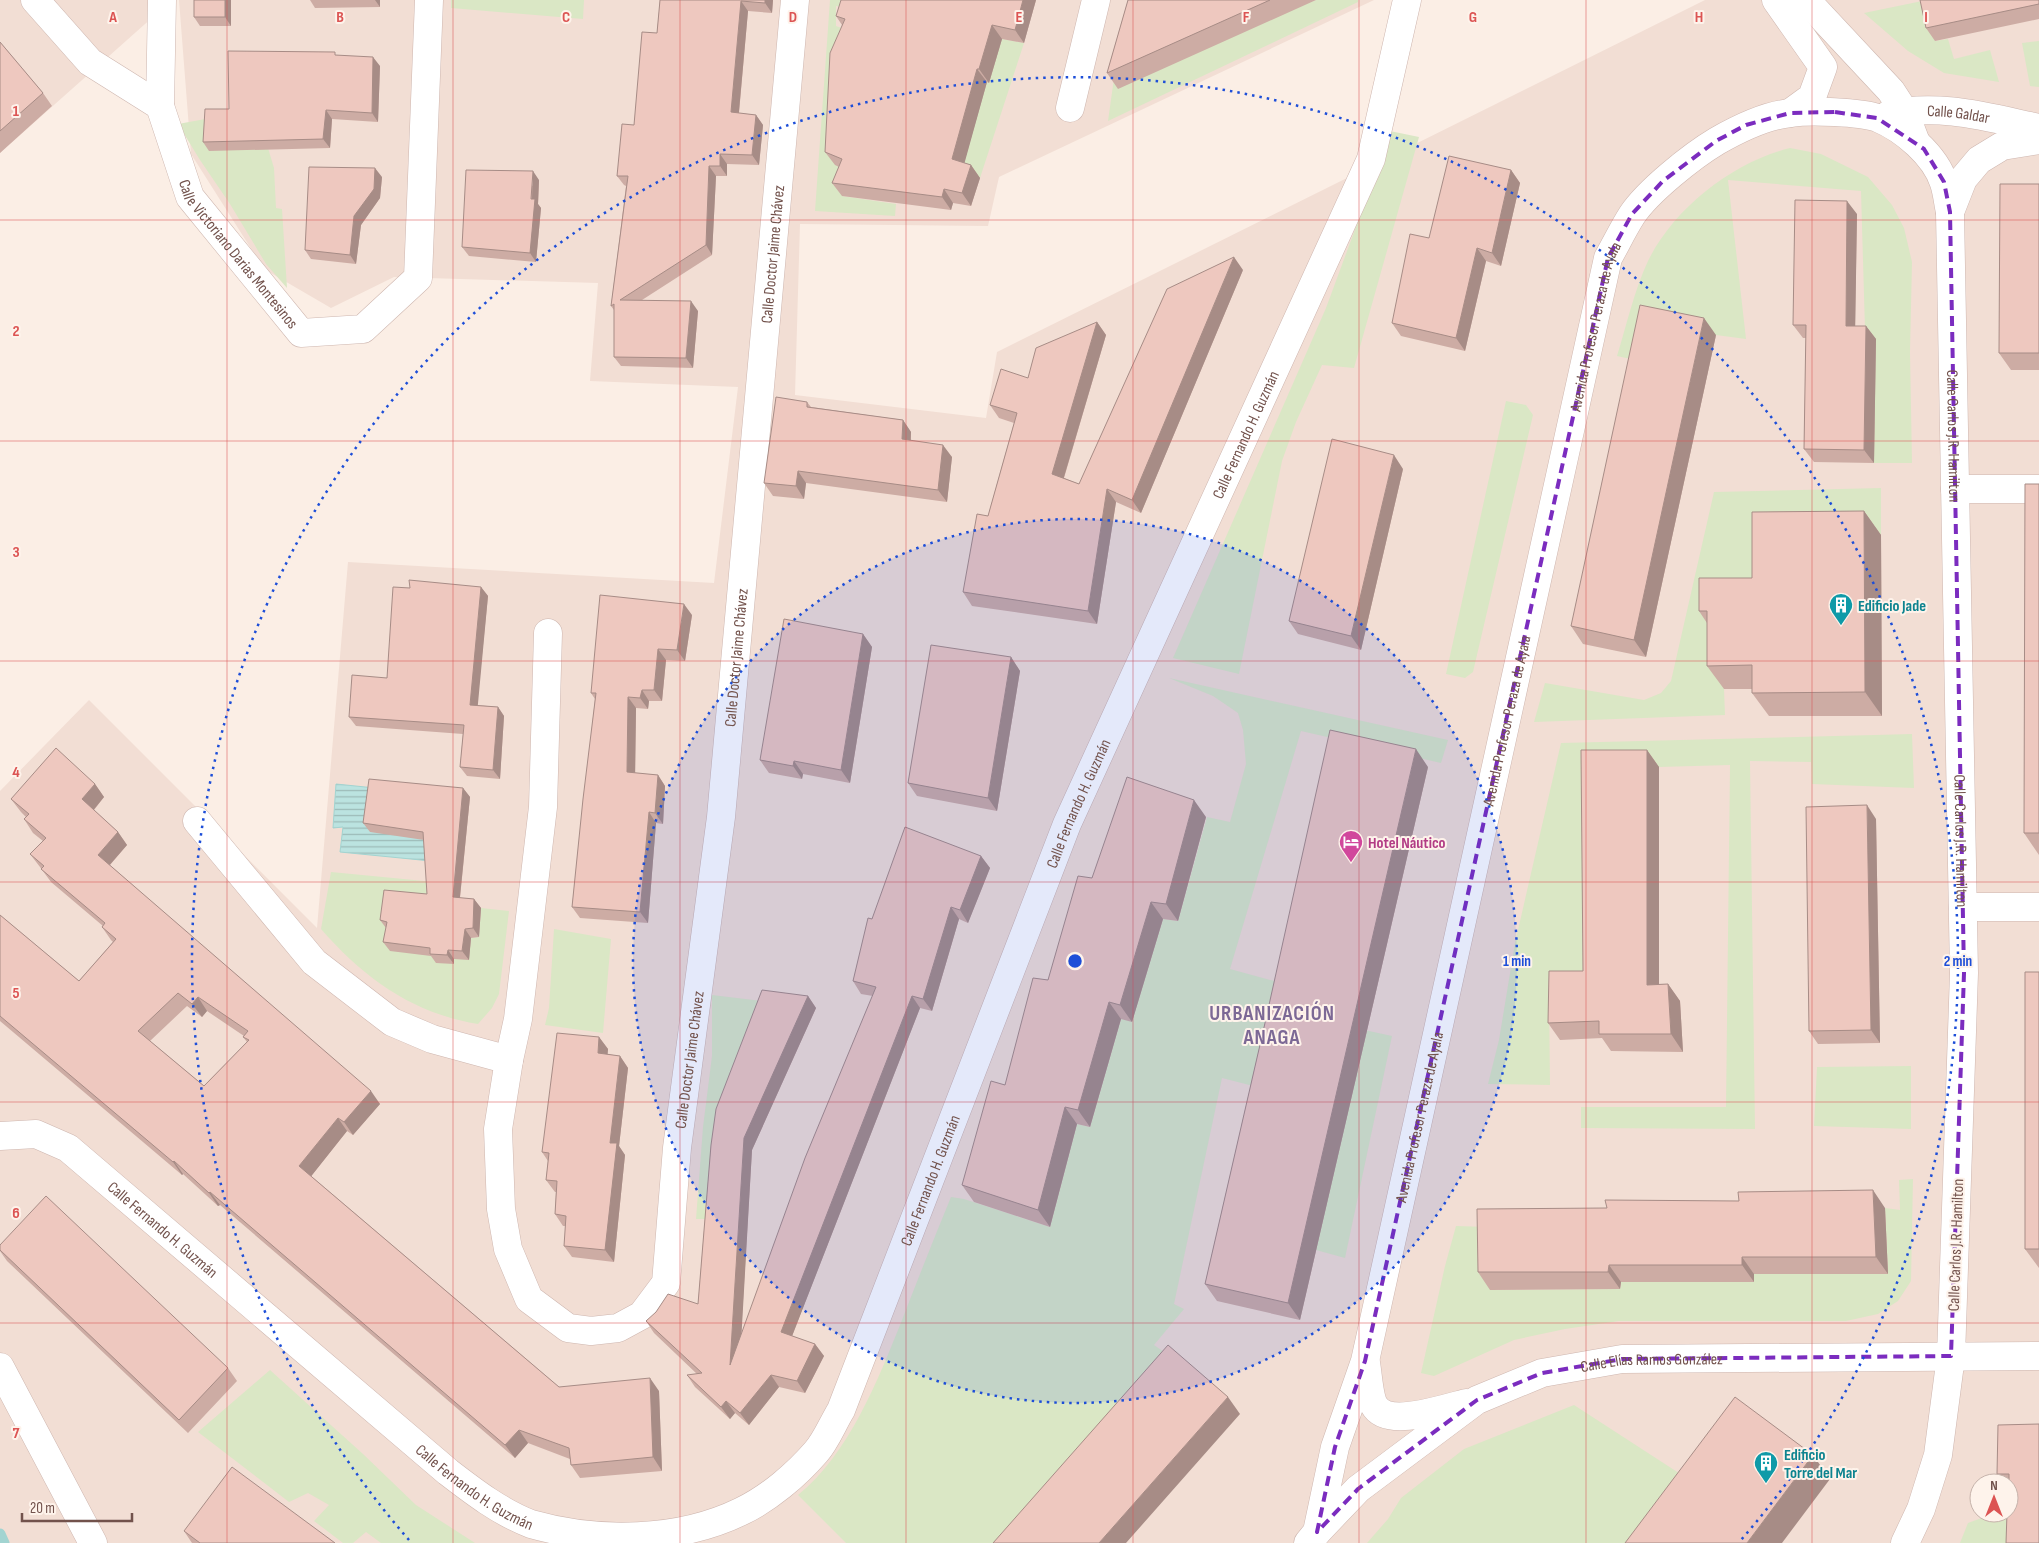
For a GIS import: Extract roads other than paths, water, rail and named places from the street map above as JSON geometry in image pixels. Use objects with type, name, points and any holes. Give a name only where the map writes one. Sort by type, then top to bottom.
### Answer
[{"type":"street","points":[[35,0],[90,62],[160,106]]},
{"type":"street","name":"Calle Victoriano Darias Montesinos","points":[[162,0],[160,106],[190,197],[301,333],[363,328],[418,278],[429,0]]},
{"type":"street","name":"Calle Doctor Jaime Chávez","points":[[548,633],[543,807],[518,1019],[509,1060],[498,1129],[501,1210],[508,1249],[529,1299],[568,1328],[591,1331],[618,1328],[642,1315],[666,1284],[677,1148],[721,817],[795,0]]},
{"type":"street","points":[[1070,108],[1096,0]]},
{"type":"street","name":"Calle Fernando H. Guzmán","points":[[0,1136],[36,1134],[68,1148],[448,1472],[486,1501],[532,1524],[582,1538],[618,1541],[679,1534],[742,1511],[781,1486],[817,1451],[841,1410],[1067,824],[1371,159],[1407,0]]},
{"type":"street","points":[[1776,0],[1823,67],[1812,97],[1790,113]]},
{"type":"street","points":[[1806,0],[1891,91],[1904,111],[1915,140]]},
{"type":"street","name":"Calle Galdar","points":[[1877,118],[1904,111],[1960,113],[2039,128]]},
{"type":"street","name":"Avenida Profesor Peraza de Ayala","points":[[1313,1537],[1335,1447],[1365,1361],[1608,258],[1632,214],[1663,181],[1716,141],[1746,125],[1790,113],[1835,112],[1877,118],[1915,140]]},
{"type":"street","name":"Calle Carlos J.R. Hamilton","points":[[1905,1543],[1921,1509],[1938,1455],[1951,1356],[1964,973],[1950,212],[1944,182],[1924,149],[1915,140]]},
{"type":"street","points":[[1950,212],[1963,179],[1979,160],[2002,146],[2039,140]]},
{"type":"street","points":[[1955,489],[2039,489]]},
{"type":"street","points":[[197,821],[314,962],[392,1022],[432,1039],[509,1060]]},
{"type":"street","points":[[1963,907],[2039,907]]},
{"type":"street","name":"Calle Elías Ramos González","points":[[1313,1537],[1358,1489],[1477,1400],[1542,1373],[1622,1359],[2039,1356]]},
{"type":"street","points":[[1365,1361],[1373,1405],[1380,1413],[1400,1418],[1477,1400]]},
{"type":"street","points":[[0,1367],[93,1543]]},
{"type":"water","points":[[336,784],[375,788],[430,841],[431,861],[340,852],[343,827],[333,828]]},
{"type":"waterway","points":[[0,1534],[4,1543]]},
{"type":"place","name":"Edificio Jade","points":[[1841,626]]},
{"type":"place","name":"Hotel Náutico","points":[[1351,863]]},
{"type":"place","name":"Edificio Torre del Mar","points":[[1766,1484]]},
{"type":"district","name":"URBANIZACIÓN ANAGA","points":[[1272,1025]]}]
